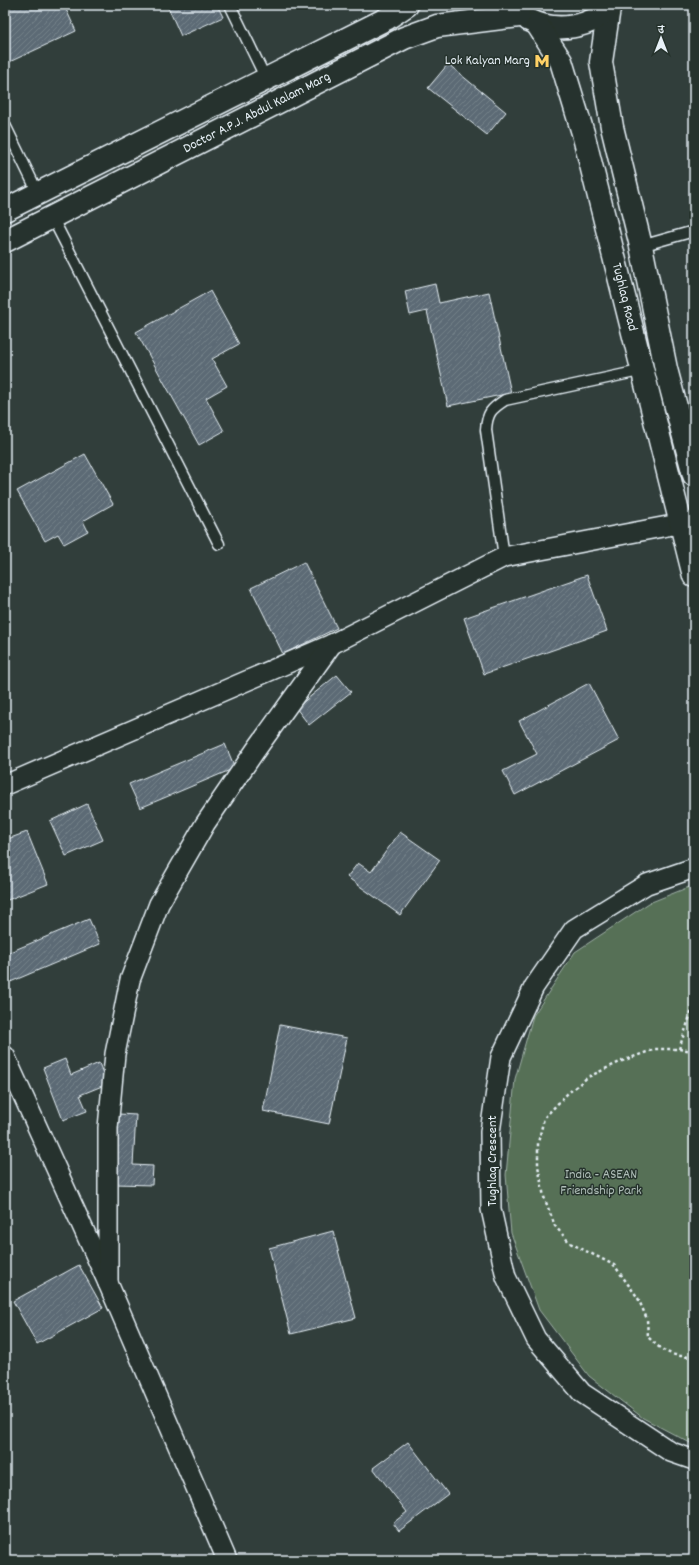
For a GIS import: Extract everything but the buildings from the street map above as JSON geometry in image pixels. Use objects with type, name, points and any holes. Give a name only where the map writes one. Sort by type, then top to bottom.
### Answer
[{"type":"main road","name":"Doctor A.P.J. Abdul Kalam Marg","points":[[5,210],[386,19],[407,5]]},
{"type":"main road","name":"Doctor A.P.J. Abdul Kalam Marg","points":[[5,241],[404,38],[437,26],[521,15],[548,27],[570,27],[591,20],[610,6]]},
{"type":"main road","name":"Tughlaq Road","points":[[610,6],[601,62],[612,127],[641,246],[666,369],[694,475]]},
{"type":"main road","name":"Tughlaq Road","points":[[521,15],[561,61],[583,133],[642,371],[687,522],[694,576]]},
{"type":"street","points":[[5,785],[332,644],[504,557],[687,522]]},
{"type":"street","points":[[108,1283],[108,1128],[115,1054],[130,980],[159,904],[205,824],[255,750],[332,644]]},
{"type":"street","name":"Tughlaq Crescent","points":[[694,868],[647,884],[574,929],[534,987],[501,1057],[490,1132],[491,1209],[506,1277],[536,1339],[582,1392],[671,1452],[694,1460]]},
{"type":"street","points":[[5,1056],[108,1283],[227,1560]]},
{"type":"lane","points":[[230,5],[266,79]]},
{"type":"lane","points":[[5,125],[38,193]]},
{"type":"lane","points":[[52,217],[219,544]]},
{"type":"lane","points":[[641,246],[694,231]]},
{"type":"lane","points":[[504,557],[486,430],[487,418],[493,408],[505,400],[642,371],[666,369]]},
{"type":"path","points":[[679,1049],[694,1004]]},
{"type":"path","points":[[694,1051],[679,1049],[655,1049],[622,1061],[588,1077],[567,1094],[544,1118],[538,1143],[538,1166],[544,1197],[555,1226],[570,1243],[614,1265],[638,1298],[647,1319],[648,1337],[657,1346],[675,1356],[694,1357]]},
{"type":"green space","name":"India - ASEAN Friendship Park","points":[[694,885],[694,1445],[643,1418],[589,1376],[539,1310],[511,1233],[506,1175],[515,1079],[533,1016],[575,952],[649,903]]},
{"type":"place","name":"Lok Kalyan Marg","points":[[542,61]]}]
